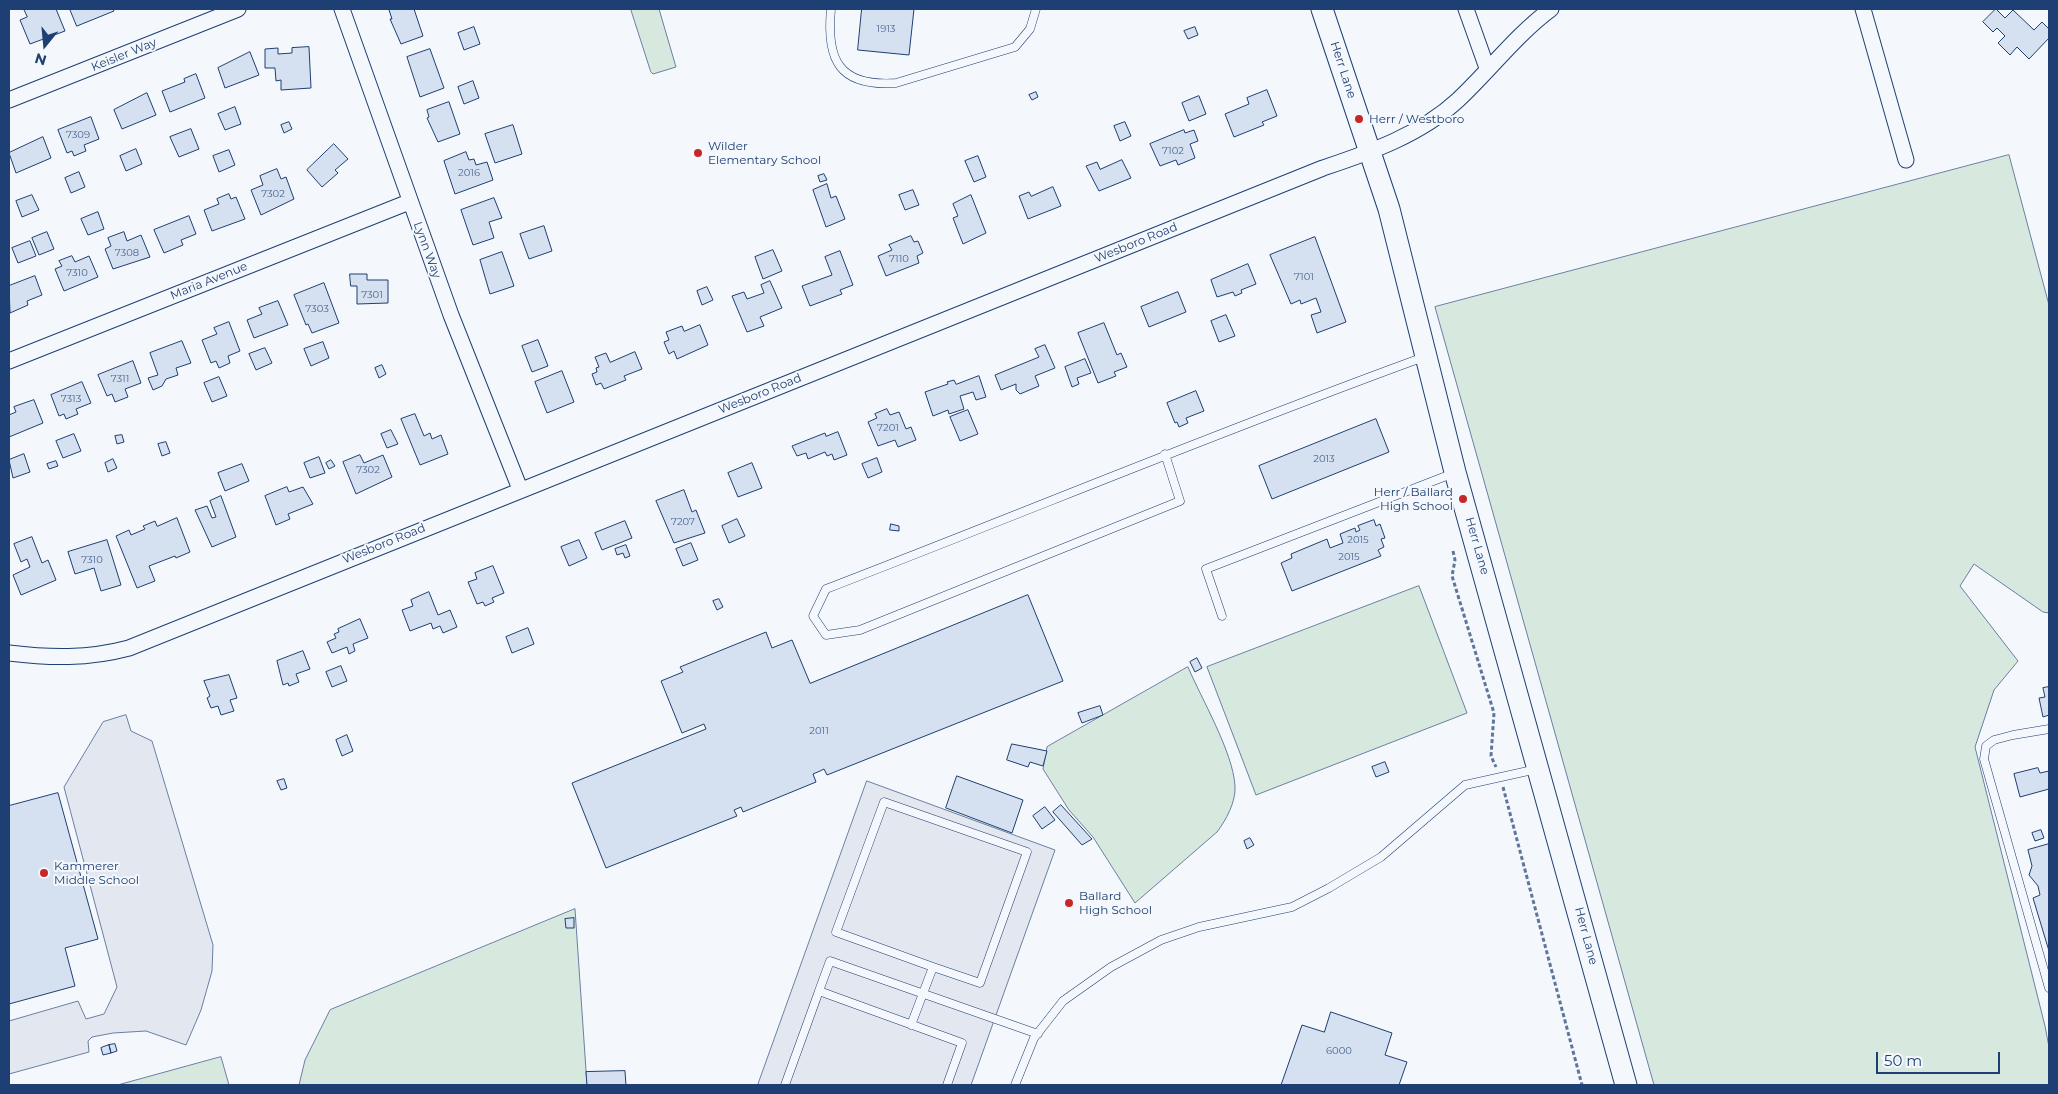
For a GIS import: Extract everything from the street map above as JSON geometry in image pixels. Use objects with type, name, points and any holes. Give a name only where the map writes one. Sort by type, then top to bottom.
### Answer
[{"type":"main road","name":"Herr Lane","points":[[1322,9],[1389,209],[1455,472],[1626,1085]]},
{"type":"street","name":"Keisler Way","points":[[9,100],[238,9]]},
{"type":"street","name":"Lynn Way","points":[[342,9],[451,315],[520,489]]},
{"type":"street","points":[[1466,9],[1487,68]]},
{"type":"street","name":"Wesboro Road","points":[[9,653],[70,658],[102,655],[129,648],[520,489],[1323,168],[1371,152],[1422,126],[1457,100],[1487,68],[1551,9]]},
{"type":"street","points":[[1862,9],[1906,160]]},
{"type":"street","name":"Maria Avenue","points":[[9,362],[410,202]]},
{"type":"lane","points":[[831,9],[829,43],[838,64],[856,77],[881,84],[896,83],[1015,46],[1030,30],[1036,9]]},
{"type":"lane","points":[[1165,454],[1180,501],[860,630],[826,634],[814,616],[826,590],[1010,518],[1165,454],[1426,356]]},
{"type":"lane","points":[[1222,616],[1206,569],[1455,472]]},
{"type":"lane","points":[[2049,729],[1994,740],[1986,746],[1984,759],[2049,988]]},
{"type":"lane","points":[[1015,1085],[1038,1034],[1063,1001],[1111,967],[1161,940],[1199,927],[1292,907],[1330,888],[1380,856],[1465,785],[1539,768]]},
{"type":"lane","points":[[884,802],[1027,852],[980,983],[933,967],[836,932],[884,802]]},
{"type":"lane","points":[[785,1085],[830,962],[1038,1034]]},
{"type":"lane","points":[[912,1025],[933,967]]},
{"type":"lane","points":[[819,991],[962,1043],[948,1085]]},
{"type":"path","points":[[1453,551],[1455,560],[1452,576],[1494,713],[1491,756],[1500,776],[1582,1085]]},
{"type":"shaded area","points":[[631,9],[659,9],[676,67],[653,74],[651,72]]},
{"type":"shaded area","points":[[2009,155],[2049,305],[2049,613],[2043,612],[1974,564],[1960,586],[2018,661],[1994,690],[1975,747],[2045,1026],[2049,1047],[2049,1085],[1654,1085],[1435,307]]},
{"type":"shaded area","points":[[1419,586],[1467,713],[1256,795],[1207,667]]},
{"type":"shaded area","points":[[1188,667],[1229,758],[1235,786],[1234,798],[1227,816],[1217,832],[1135,903],[1093,837],[1069,810],[1043,769],[1047,747]]},
{"type":"shaded area","points":[[126,715],[131,731],[152,741],[213,945],[212,971],[201,1010],[186,1045],[146,1031],[113,1033],[92,1037],[88,1041],[89,1052],[9,1074],[9,1021],[78,1001],[86,1019],[104,1014],[117,987],[64,787],[103,722]]},
{"type":"shaded area","points":[[867,781],[1055,850],[971,1085],[758,1085]]},
{"type":"shaded area","points":[[575,909],[587,1085],[299,1085],[305,1060],[330,1010]]},
{"type":"shaded area","points":[[221,1057],[229,1085],[118,1085]]},
{"type":"building","points":[[24,9],[56,9],[65,31],[30,44],[20,20],[27,17]]},
{"type":"building","points":[[70,9],[113,9],[114,11],[77,26]]},
{"type":"building","points":[[414,9],[423,36],[401,44],[390,19],[392,19],[389,10]]},
{"type":"building","points":[[862,9],[914,9],[909,55],[858,50]]},
{"type":"building","points":[[1996,9],[2005,18],[2013,10],[2034,30],[2042,22],[2049,29],[2049,38],[2029,59],[2017,47],[2010,55],[1998,43],[2005,36],[1997,28],[1993,32],[1983,22]]},
{"type":"building","points":[[474,27],[480,44],[464,50],[458,33]]},
{"type":"building","points":[[1195,27],[1198,35],[1188,39],[1184,31]]},
{"type":"building","points":[[309,47],[311,88],[281,90],[281,80],[276,81],[275,68],[265,68],[265,49],[278,48],[278,54],[292,53],[292,48]]},
{"type":"building","points":[[430,49],[444,88],[420,97],[407,57]]},
{"type":"building","points":[[250,52],[259,75],[225,88],[218,68]]},
{"type":"building","points":[[196,74],[205,98],[170,112],[162,91],[185,82],[184,79]]},
{"type":"building","points":[[473,81],[479,98],[464,104],[458,87]]},
{"type":"building","points":[[1267,90],[1277,116],[1262,122],[1264,125],[1234,137],[1225,114],[1249,104],[1247,98]]},
{"type":"building","points":[[1036,92],[1038,97],[1032,100],[1029,95]]},
{"type":"building","points":[[147,93],[156,115],[122,129],[114,110]]},
{"type":"building","points":[[1199,96],[1206,114],[1189,121],[1182,103]]},
{"type":"building","points":[[449,102],[460,134],[438,142],[427,118],[429,117],[427,110]]},
{"type":"building","points":[[235,107],[241,124],[225,130],[218,114]]},
{"type":"building","points":[[91,117],[99,139],[84,145],[86,151],[74,156],[72,151],[67,153],[58,130]]},
{"type":"building","points":[[289,122],[292,129],[284,133],[281,125]]},
{"type":"building","points":[[1125,122],[1131,136],[1120,141],[1114,126]]},
{"type":"building","points":[[513,125],[522,154],[495,163],[485,134]]},
{"type":"building","points":[[191,129],[199,149],[179,157],[170,137]]},
{"type":"building","points":[[1184,130],[1185,133],[1194,130],[1198,141],[1190,144],[1195,158],[1178,165],[1176,160],[1160,166],[1150,144]]},
{"type":"building","points":[[43,137],[51,158],[16,173],[9,153]]},
{"type":"building","points":[[334,144],[348,159],[335,170],[338,173],[322,187],[307,170]]},
{"type":"building","points":[[136,149],[142,164],[126,171],[120,156]]},
{"type":"building","points":[[229,150],[235,165],[219,172],[213,156]]},
{"type":"building","points":[[466,152],[469,160],[474,159],[476,165],[487,162],[493,180],[455,194],[444,161]]},
{"type":"building","points":[[978,156],[986,177],[974,182],[965,161]]},
{"type":"building","points":[[1122,160],[1131,178],[1099,191],[1086,166],[1097,162],[1100,169]]},
{"type":"building","points":[[277,169],[281,179],[286,177],[294,199],[261,215],[251,190],[263,185],[260,176]]},
{"type":"building","points":[[79,172],[85,187],[71,193],[65,178]]},
{"type":"building","points":[[824,174],[827,180],[820,182],[818,176]]},
{"type":"building","points":[[827,184],[831,198],[836,196],[845,219],[826,227],[813,190]]},
{"type":"building","points":[[1053,187],[1061,206],[1028,219],[1019,196],[1029,192],[1031,196]]},
{"type":"building","points":[[913,190],[919,205],[905,210],[899,195]]},
{"type":"building","points":[[229,194],[231,199],[236,197],[245,219],[212,231],[204,210],[219,204],[217,199]]},
{"type":"building","points":[[32,195],[39,210],[22,217],[16,201]]},
{"type":"building","points":[[971,195],[986,233],[963,244],[953,218],[958,216],[953,204]]},
{"type":"building","points":[[494,198],[502,218],[489,222],[494,238],[473,245],[461,210]]},
{"type":"building","points":[[98,212],[104,229],[88,235],[81,219]]},
{"type":"building","points":[[189,216],[196,234],[181,240],[183,245],[164,253],[154,230]]},
{"type":"building","points":[[544,226],[552,251],[529,259],[520,234]]},
{"type":"building","points":[[47,232],[54,249],[39,255],[32,238]]},
{"type":"building","points":[[124,232],[127,241],[141,235],[150,257],[113,269],[105,249],[111,246],[108,238]]},
{"type":"building","points":[[911,236],[914,242],[918,241],[923,253],[917,256],[919,263],[886,276],[878,256],[892,250],[889,245]]},
{"type":"building","points":[[1315,237],[1346,322],[1317,333],[1311,315],[1321,312],[1316,298],[1301,304],[1300,300],[1291,304],[1270,255]]},
{"type":"building","points":[[30,241],[36,256],[18,263],[12,248]]},
{"type":"building","points":[[773,250],[782,271],[763,279],[755,257]]},
{"type":"building","points":[[840,251],[853,285],[840,290],[842,294],[810,306],[802,286],[832,275],[825,257]]},
{"type":"building","points":[[502,252],[514,286],[490,294],[480,260]]},
{"type":"building","points":[[72,256],[75,262],[89,256],[98,277],[64,291],[55,269],[62,266],[59,261]]},
{"type":"building","points":[[1248,264],[1256,284],[1241,290],[1242,293],[1235,296],[1233,292],[1217,297],[1211,280]]},
{"type":"building","points":[[350,274],[367,274],[367,280],[388,280],[388,303],[357,304],[357,286],[351,286]]},
{"type":"building","points":[[35,276],[42,295],[27,301],[28,305],[10,313],[9,286]]},
{"type":"building","points":[[770,281],[782,308],[760,317],[764,326],[747,332],[732,296],[744,292],[747,299],[764,293],[761,285]]},
{"type":"building","points":[[324,283],[339,323],[312,333],[308,324],[306,325],[294,295]]},
{"type":"building","points":[[707,287],[713,300],[702,305],[697,291]]},
{"type":"building","points":[[1178,292],[1186,312],[1149,327],[1141,307]]},
{"type":"building","points":[[278,301],[288,325],[254,338],[247,320],[262,314],[259,308]]},
{"type":"building","points":[[1226,315],[1235,336],[1219,342],[1211,321]]},
{"type":"building","points":[[229,322],[240,351],[228,356],[230,363],[219,368],[216,361],[211,363],[202,340],[217,334],[214,328]]},
{"type":"building","points":[[1104,323],[1117,355],[1121,353],[1127,367],[1114,372],[1116,376],[1098,383],[1078,333]]},
{"type":"building","points":[[700,325],[708,345],[677,359],[674,351],[669,354],[664,342],[669,340],[666,332],[682,326],[684,331]]},
{"type":"building","points":[[538,340],[548,366],[532,372],[522,346]]},
{"type":"building","points":[[182,341],[191,363],[176,368],[178,375],[166,379],[162,386],[153,390],[148,378],[158,375],[150,353]]},
{"type":"building","points":[[323,342],[329,358],[311,366],[304,349]]},
{"type":"building","points":[[1045,345],[1055,368],[1035,376],[1039,386],[1020,394],[1016,390],[1016,384],[1001,390],[995,375],[1039,357],[1035,349]]},
{"type":"building","points":[[265,348],[272,363],[256,370],[249,354]]},
{"type":"building","points":[[635,352],[642,369],[624,376],[626,380],[604,389],[601,383],[596,385],[592,374],[597,372],[596,368],[599,367],[595,357],[606,353],[610,362]]},
{"type":"building","points":[[1085,359],[1091,373],[1077,378],[1079,384],[1072,387],[1065,367]]},
{"type":"building","points":[[133,361],[141,383],[125,389],[128,397],[115,402],[112,394],[107,396],[98,375]]},
{"type":"building","points":[[382,365],[386,374],[379,378],[375,368]]},
{"type":"building","points":[[562,371],[574,402],[547,413],[535,382]]},
{"type":"building","points":[[979,376],[986,397],[976,400],[973,392],[960,396],[964,409],[949,414],[948,410],[933,416],[925,392],[948,384],[947,382],[954,380],[956,384]]},
{"type":"building","points":[[219,377],[227,396],[212,402],[204,383]]},
{"type":"building","points":[[82,382],[91,403],[76,409],[78,414],[66,419],[64,414],[59,416],[51,395]]},
{"type":"building","points":[[1196,391],[1204,411],[1186,418],[1188,423],[1179,427],[1177,422],[1175,423],[1167,403]]},
{"type":"building","points":[[34,400],[43,423],[9,437],[9,415],[16,412],[14,407]]},
{"type":"building","points":[[887,409],[890,415],[899,412],[906,429],[911,427],[916,440],[898,447],[895,440],[878,446],[868,422],[877,418],[875,414]]},
{"type":"building","points":[[968,410],[978,434],[960,441],[950,417]]},
{"type":"building","points":[[415,414],[424,436],[430,433],[432,439],[441,435],[448,454],[420,465],[401,419]]},
{"type":"building","points":[[1376,419],[1389,452],[1272,499],[1259,466]]},
{"type":"building","points":[[391,430],[398,444],[387,448],[381,434]]},
{"type":"building","points":[[838,432],[847,455],[834,460],[832,454],[827,456],[825,452],[808,459],[806,453],[797,456],[792,446],[825,433],[826,436]]},
{"type":"building","points":[[74,434],[81,451],[63,458],[56,441]]},
{"type":"building","points":[[122,435],[124,442],[117,444],[115,436]]},
{"type":"building","points":[[166,442],[170,453],[162,456],[158,444]]},
{"type":"building","points":[[24,454],[30,472],[13,478],[9,460]]},
{"type":"building","points":[[360,455],[364,463],[383,455],[392,477],[356,494],[343,462]]},
{"type":"building","points":[[319,457],[325,473],[310,478],[304,463]]},
{"type":"building","points":[[877,458],[882,472],[868,478],[862,464]]},
{"type":"building","points":[[113,459],[117,468],[108,472],[105,463]]},
{"type":"building","points":[[331,460],[335,466],[329,469],[326,463]]},
{"type":"building","points":[[56,461],[58,466],[49,469],[47,464]]},
{"type":"building","points":[[752,463],[762,488],[738,497],[728,473]]},
{"type":"building","points":[[242,464],[249,481],[225,491],[218,473]]},
{"type":"building","points":[[287,487],[289,492],[303,487],[313,504],[288,514],[290,519],[276,525],[265,496]]},
{"type":"building","points":[[684,490],[692,512],[696,510],[705,533],[674,543],[656,501]]},
{"type":"building","points":[[221,496],[236,537],[212,547],[195,510],[207,506],[212,518],[216,517],[210,501]]},
{"type":"building","points":[[177,518],[190,552],[149,566],[155,581],[137,588],[116,536],[129,530],[131,535],[145,529],[143,526],[155,521],[157,526]]},
{"type":"building","points":[[737,519],[745,536],[729,543],[722,526]]},
{"type":"building","points":[[1374,520],[1376,526],[1380,524],[1385,538],[1381,539],[1384,547],[1378,550],[1381,556],[1292,591],[1281,563],[1292,558],[1291,554],[1327,539],[1330,548],[1343,543],[1340,534],[1355,528],[1356,532],[1360,530],[1358,526]]},
{"type":"building","points":[[625,521],[632,538],[602,550],[595,533]]},
{"type":"building","points":[[891,524],[899,526],[899,531],[890,530]]},
{"type":"building","points":[[32,537],[42,563],[48,560],[56,580],[21,595],[13,575],[30,567],[27,559],[21,562],[14,544]]},
{"type":"building","points":[[107,540],[121,585],[101,591],[94,568],[75,574],[68,552]]},
{"type":"building","points":[[579,540],[587,558],[569,566],[561,547]]},
{"type":"building","points":[[691,543],[698,560],[683,566],[676,549]]},
{"type":"building","points":[[626,545],[630,556],[625,558],[623,553],[617,555],[615,549]]},
{"type":"building","points":[[493,566],[504,593],[492,598],[494,602],[485,606],[483,602],[477,604],[468,582],[477,579],[475,573]]},
{"type":"building","points":[[429,592],[438,615],[450,610],[457,627],[443,633],[440,626],[433,629],[431,623],[410,631],[402,610],[413,606],[411,600]]},
{"type":"building","points":[[1028,595],[1063,681],[827,775],[824,769],[813,774],[816,782],[743,812],[741,807],[734,810],[737,816],[606,868],[572,783],[706,729],[704,724],[682,733],[661,681],[683,672],[680,667],[766,632],[772,648],[792,640],[810,683]]},
{"type":"building","points":[[719,599],[723,607],[717,610],[713,601]]},
{"type":"building","points":[[360,619],[368,638],[353,644],[355,651],[349,654],[347,647],[332,653],[327,642],[336,638],[334,634],[339,632],[338,629]]},
{"type":"building","points":[[528,628],[534,644],[512,653],[506,637]]},
{"type":"building","points":[[303,651],[310,669],[296,674],[299,682],[289,686],[288,683],[283,685],[277,661]]},
{"type":"building","points":[[1197,658],[1202,668],[1195,672],[1190,662]]},
{"type":"building","points":[[341,666],[347,681],[332,687],[326,672]]},
{"type":"building","points":[[229,675],[237,698],[230,700],[234,711],[221,715],[218,706],[211,708],[207,698],[210,696],[204,681]]},
{"type":"building","points":[[2049,687],[2049,715],[2043,717],[2039,698],[2045,697],[2043,688]]},
{"type":"building","points":[[1100,706],[1103,715],[1082,723],[1078,713]]},
{"type":"building","points":[[347,735],[353,751],[342,756],[336,740]]},
{"type":"building","points":[[1012,744],[1047,751],[1043,766],[1030,762],[1028,767],[1007,760]]},
{"type":"building","points":[[1385,762],[1389,772],[1376,777],[1372,767]]},
{"type":"building","points":[[2038,768],[2040,773],[2049,771],[2049,789],[2020,797],[2014,774]]},
{"type":"building","points":[[957,776],[1023,800],[1012,833],[946,808]]},
{"type":"building","points":[[284,779],[287,788],[281,790],[277,781]]},
{"type":"building","name":"Kammerer Middle School","points":[[58,793],[98,939],[65,948],[75,986],[9,1004],[9,806]]},
{"type":"building","points":[[1061,805],[1092,839],[1082,845],[1053,812]]},
{"type":"building","points":[[1045,807],[1055,820],[1042,829],[1033,816]]},
{"type":"building","points":[[2041,830],[2044,838],[2035,841],[2032,833]]},
{"type":"building","points":[[1250,838],[1254,845],[1247,849],[1244,841]]},
{"type":"building","points":[[2049,844],[2049,951],[2033,898],[2040,895],[2038,886],[2029,875],[2032,866],[2028,850]]},
{"type":"building","points":[[574,918],[574,928],[566,928],[565,919]]},
{"type":"building","points":[[1331,1012],[1392,1033],[1385,1055],[1407,1062],[1399,1085],[1281,1085],[1302,1025],[1324,1032]]},
{"type":"building","points":[[115,1044],[117,1051],[111,1053],[109,1045]]},
{"type":"building","points":[[109,1045],[111,1053],[103,1055],[101,1048]]},
{"type":"building","points":[[625,1071],[626,1085],[587,1085],[586,1072]]},
{"type":"place","name":"Herr / Westboro","points":[[1359,119]]},
{"type":"place","name":"Wilder Elementary School","points":[[698,153]]},
{"type":"place","name":"Herr / Ballard High School","points":[[1463,499]]},
{"type":"place","name":"Kammerer Middle School","points":[[44,873]]},
{"type":"place","name":"Ballard High School","points":[[1069,903]]}]
